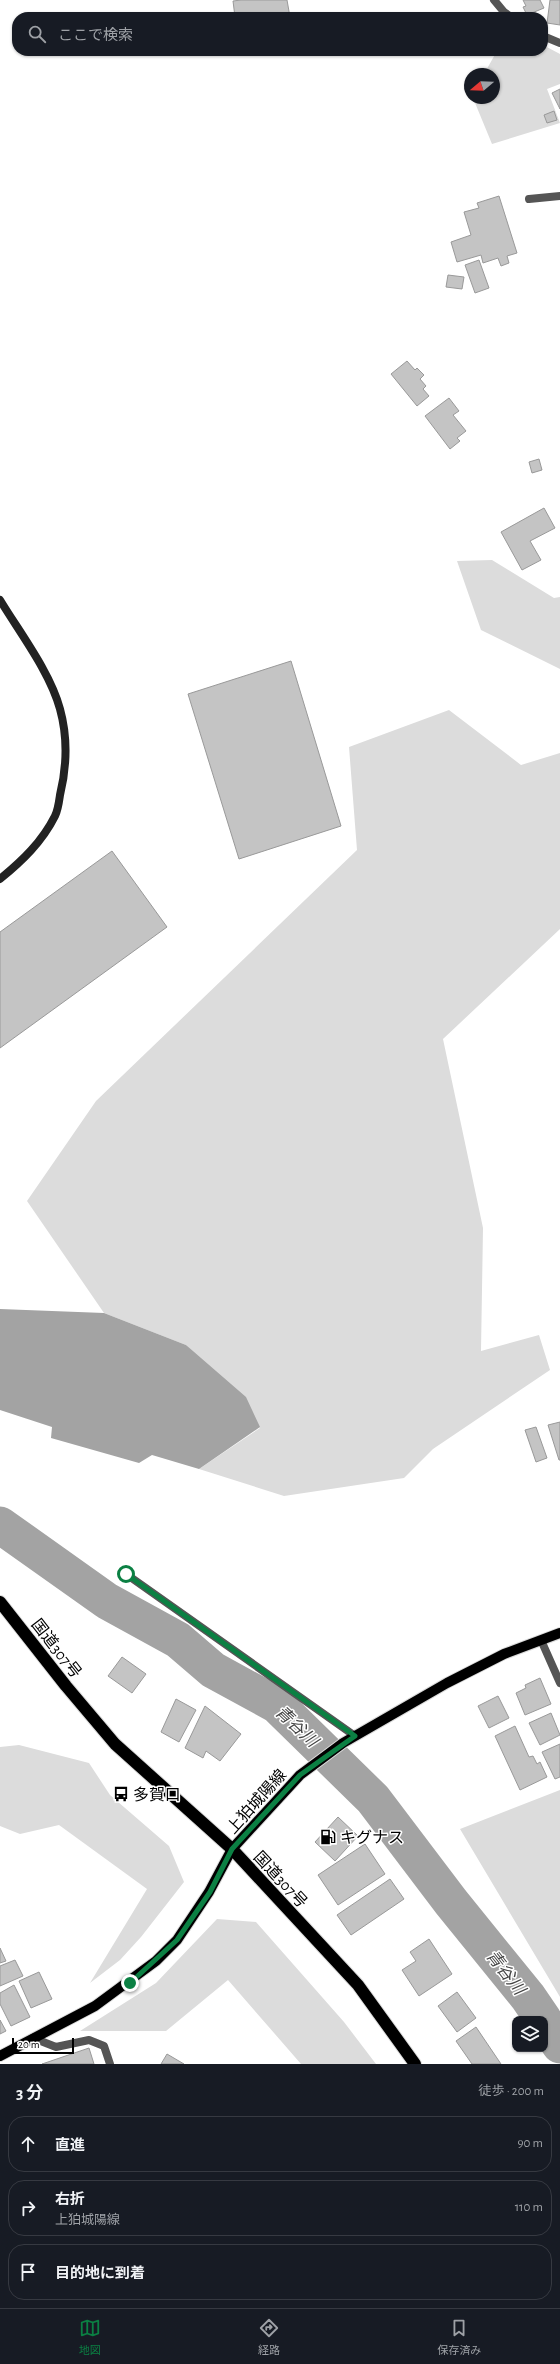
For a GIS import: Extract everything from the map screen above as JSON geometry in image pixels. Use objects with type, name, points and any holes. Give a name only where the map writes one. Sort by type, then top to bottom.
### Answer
[{"type":"highway","name":"国道307号","points":[[0,1602],[66,1686],[115,1744],[232,1849],[358,1985],[415,2064]]},
{"type":"main road","name":"上狛城陽線","points":[[0,2056],[95,2006],[156,1962],[177,1940],[210,1892],[232,1849],[300,1775],[343,1743],[497,1657],[560,1633]]},
{"type":"street","points":[[494,0],[504,12]]},
{"type":"street","points":[[548,38],[560,43]]},
{"type":"street","points":[[529,199],[560,196]]},
{"type":"street","points":[[0,600],[44,673],[60,708],[66,742],[65,774],[56,815],[38,844],[20,864],[0,879]]},
{"type":"street","points":[[126,1574],[355,1736]]},
{"type":"street","points":[[541,1640],[560,1683]]},
{"type":"street","points":[[33,2038],[56,2046],[89,2040],[104,2046],[110,2064]]},
{"type":"shaded area","points":[[548,48],[560,54],[560,84],[547,89],[560,123],[492,144],[475,104],[500,104],[500,68],[487,68],[494,56],[548,56]]},
{"type":"shaded area","points":[[492,560],[554,598],[560,597],[560,669],[481,630],[457,561]]},
{"type":"shaded area","points":[[449,710],[521,765],[560,753],[560,929],[443,1039],[483,1228],[481,1351],[539,1335],[550,1370],[433,1449],[404,1478],[284,1496],[199,1469],[260,1428],[186,1345],[104,1313],[27,1201],[96,1101],[357,850],[349,747]]},
{"type":"shaded area","points":[[0,1309],[104,1313],[186,1345],[246,1397],[260,1427],[199,1469],[152,1455],[139,1463],[51,1438],[52,1427],[0,1410]]},
{"type":"shaded area","points":[[19,1745],[89,1763],[110,1795],[169,1846],[184,1882],[141,1937],[120,1960],[90,1983],[147,1889],[59,1825],[20,1834],[0,1826],[0,1747]]},
{"type":"shaded area","points":[[560,1790],[560,1997],[460,1829]]},
{"type":"shaded area","points":[[217,1919],[256,1922],[344,2022],[376,2064],[301,2064],[228,1980],[166,2031],[80,2031],[156,1983]]},
{"type":"building","points":[[287,0],[289,12],[234,12],[233,1]]},
{"type":"building","points":[[523,0],[540,0],[544,8],[534,12],[526,12],[523,7],[526,6]]},
{"type":"building","points":[[550,0],[560,0],[560,25],[548,23]]},
{"type":"building","points":[[560,89],[560,109],[552,93]]},
{"type":"building","points":[[554,111],[557,120],[547,123],[544,115]]},
{"type":"building","points":[[499,196],[517,253],[507,256],[509,263],[501,266],[498,258],[483,263],[481,255],[457,262],[451,242],[471,235],[464,212],[479,208],[477,203]]},
{"type":"building","points":[[479,260],[489,288],[475,293],[465,265]]},
{"type":"building","points":[[448,275],[464,277],[462,289],[446,287]]},
{"type":"building","points":[[407,361],[415,370],[417,368],[424,375],[420,379],[426,386],[423,389],[429,396],[417,406],[391,374]]},
{"type":"building","points":[[449,398],[459,411],[453,415],[466,431],[457,438],[460,441],[450,449],[425,416]]},
{"type":"building","points":[[539,459],[542,470],[532,473],[529,462]]},
{"type":"building","points":[[544,508],[555,528],[530,541],[541,560],[522,570],[501,532]]},
{"type":"building","points":[[291,661],[341,826],[239,859],[188,694]]},
{"type":"building","points":[[112,851],[167,927],[0,1048],[0,932]]},
{"type":"building","points":[[560,1422],[560,1460],[559,1460],[548,1425]]},
{"type":"building","points":[[536,1427],[547,1458],[536,1462],[525,1430]]},
{"type":"building","points":[[122,1657],[146,1674],[132,1693],[108,1676]]},
{"type":"building","points":[[540,1678],[551,1704],[525,1715],[516,1693],[526,1688],[525,1685]]},
{"type":"building","points":[[498,1696],[509,1718],[489,1728],[478,1706]]},
{"type":"building","points":[[176,1699],[196,1710],[179,1742],[161,1732]]},
{"type":"building","points":[[205,1706],[241,1734],[220,1761],[206,1751],[203,1758],[185,1748]]},
{"type":"building","points":[[551,1713],[560,1735],[540,1745],[529,1723]]},
{"type":"building","points":[[515,1726],[529,1757],[533,1756],[537,1764],[540,1762],[547,1777],[520,1790],[495,1736]]},
{"type":"building","points":[[560,1744],[560,1777],[555,1779],[542,1752]]},
{"type":"building","points":[[338,1817],[358,1836],[335,1861],[315,1842]]},
{"type":"building","points":[[365,1844],[385,1874],[338,1905],[318,1875]]},
{"type":"building","points":[[390,1879],[404,1899],[351,1935],[337,1915]]},
{"type":"building","points":[[429,1939],[452,1974],[419,1996],[402,1970],[416,1961],[410,1952]]},
{"type":"building","points":[[0,1948],[6,1961],[0,1963]]},
{"type":"building","points":[[15,1960],[23,1976],[0,1986],[0,1966]]},
{"type":"building","points":[[39,1972],[52,1999],[31,2008],[19,1981]]},
{"type":"building","points":[[14,1985],[30,2017],[11,2026],[0,2004],[0,1993]]},
{"type":"building","points":[[457,1992],[476,2018],[457,2032],[438,2006]]},
{"type":"building","points":[[0,2020],[6,2031],[0,2034]]},
{"type":"building","points":[[476,2027],[501,2064],[472,2064],[456,2041]]},
{"type":"building","points":[[89,2048],[94,2064],[42,2064]]},
{"type":"building","points":[[167,2054],[184,2064],[161,2064]]},
{"type":"waterway","name":"青谷川","points":[[0,1525],[107,1601],[178,1640],[213,1670],[277,1705],[373,1799],[451,1902],[528,1997],[541,2016]]},
{"type":"waterway","name":"青谷川","points":[[548,2027],[560,2045]]},
{"type":"place","name":"多賀口","points":[[121,1794]]},
{"type":"place","name":"キグナス","points":[[328,1837]]},
{"type":"route","points":[[126,1574],[355,1736],[343,1743],[300,1775],[232,1849],[210,1892],[177,1940],[156,1962],[130,1983]]}]
